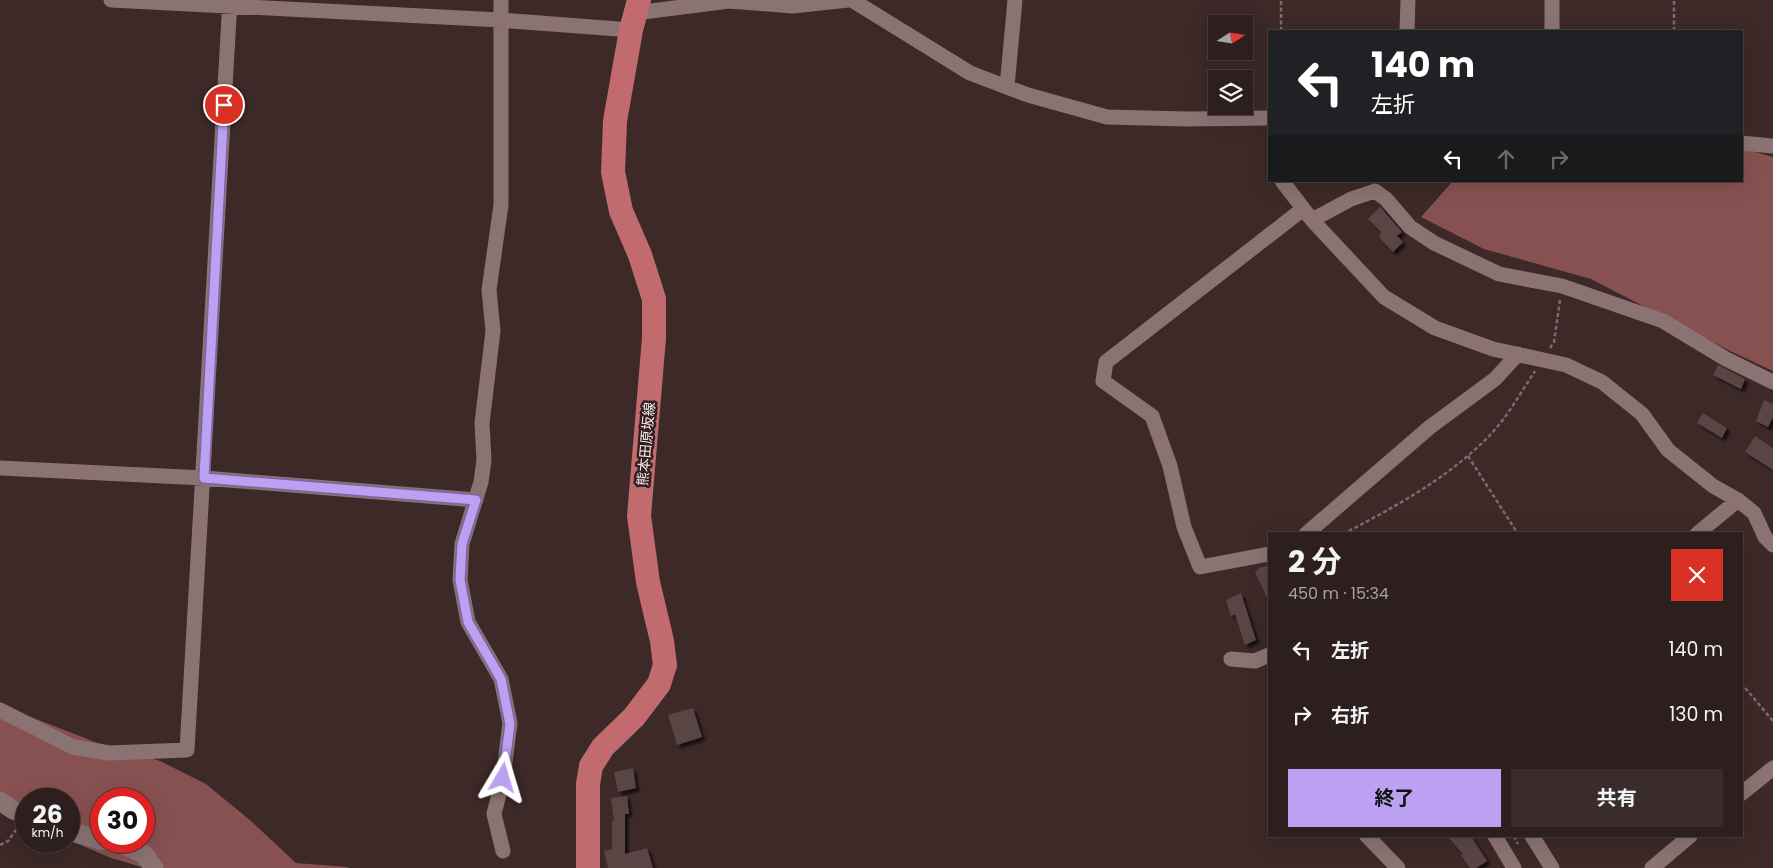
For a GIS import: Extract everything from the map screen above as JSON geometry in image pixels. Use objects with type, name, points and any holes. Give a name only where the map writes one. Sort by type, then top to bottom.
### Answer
[{"type":"main road","name":"熊本田原坂線","points":[[588,868],[588,784],[591,766],[603,747],[634,716],[659,684],[665,666],[662,641],[648,582],[639,516],[654,338],[654,299],[640,255],[621,210],[613,172],[615,121],[635,14]]},
{"type":"street","points":[[111,0],[229,4],[500,20],[635,14],[729,1],[794,6],[850,0],[970,73],[1028,95],[1107,117],[1186,119],[1268,118]]},
{"type":"street","points":[[501,0],[501,205],[489,290],[493,331],[482,423],[484,460],[476,500],[462,544],[460,580],[468,622],[501,679],[510,724],[503,778],[494,814],[503,850]]},
{"type":"street","points":[[1007,87],[1014,0]]},
{"type":"street","points":[[1407,30],[1408,0]]},
{"type":"street","points":[[1552,0],[1552,30]]},
{"type":"street","points":[[0,710],[73,747],[109,753],[188,750],[229,4]]},
{"type":"street","points":[[1743,143],[1773,146]]},
{"type":"street","points":[[1283,182],[1308,214],[1384,297],[1435,328],[1478,345],[1566,365],[1602,382],[1642,414],[1668,450],[1713,486],[1738,500],[1754,513],[1765,537],[1773,545]]},
{"type":"street","points":[[1268,554],[1200,567],[1184,527],[1170,466],[1152,416],[1103,381],[1106,362],[1308,214],[1351,199],[1375,191],[1386,199],[1410,227],[1434,242],[1500,274],[1562,286],[1663,321],[1726,359],[1773,382]]},
{"type":"street","points":[[1308,532],[1430,427],[1495,380],[1518,354]]},
{"type":"street","points":[[0,468],[204,478],[476,500]]},
{"type":"street","points":[[1699,532],[1738,500]]},
{"type":"street","points":[[1230,659],[1255,661],[1268,655]]},
{"type":"street","points":[[1743,792],[1773,768]]},
{"type":"street","points":[[0,801],[15,811]]},
{"type":"street","points":[[1368,837],[1398,868]]},
{"type":"street","points":[[1496,837],[1514,868]]},
{"type":"street","points":[[1533,837],[1552,868]]},
{"type":"street","points":[[1652,868],[1689,837]]},
{"type":"street","points":[[142,853],[154,868]]},
{"type":"path","points":[[1281,0],[1281,30]]},
{"type":"path","points":[[1674,0],[1674,30]]},
{"type":"path","points":[[1549,349],[1554,342],[1562,286]]},
{"type":"path","points":[[1347,532],[1431,484],[1468,456],[1492,432],[1515,402],[1539,364]]},
{"type":"path","points":[[1468,456],[1517,532]]},
{"type":"path","points":[[1743,685],[1773,721]]},
{"type":"path","points":[[0,845],[8,841],[15,831]]},
{"type":"shaded area","points":[[1743,149],[1773,157],[1773,371],[1728,350],[1591,279],[1484,249],[1421,217],[1452,182],[1743,182]]},
{"type":"shaded area","points":[[0,705],[95,742],[160,761],[206,784],[251,821],[296,863],[349,868],[145,868],[99,853],[155,853],[155,788],[90,788],[90,849],[80,845],[80,788],[15,788],[15,815],[0,805]]},
{"type":"building","points":[[1380,207],[1402,232],[1397,236],[1403,242],[1393,252],[1379,237],[1381,232],[1368,219]]},
{"type":"building","points":[[1718,365],[1745,379],[1741,389],[1713,375]]},
{"type":"building","points":[[1764,400],[1773,404],[1773,417],[1768,427],[1756,421]]},
{"type":"building","points":[[1703,413],[1727,428],[1722,438],[1697,423]]},
{"type":"building","points":[[1755,436],[1773,448],[1773,470],[1745,452]]},
{"type":"building","points":[[1268,566],[1268,600],[1255,572],[1261,567]]},
{"type":"building","points":[[1241,593],[1256,640],[1245,645],[1235,614],[1231,616],[1226,600]]},
{"type":"building","points":[[693,708],[702,737],[677,745],[668,715]]},
{"type":"building","points":[[633,768],[636,788],[618,792],[614,772]]},
{"type":"building","points":[[627,796],[629,814],[625,814],[625,854],[647,848],[653,868],[608,868],[604,851],[612,849],[612,821],[614,821],[611,798]]},
{"type":"building","points":[[1448,837],[1472,837],[1487,861],[1476,868],[1470,868],[1461,855],[1463,854]]},
{"type":"route","points":[[224,105],[204,478],[476,500],[462,544],[460,580],[468,622],[501,679],[510,724],[503,778]]}]
